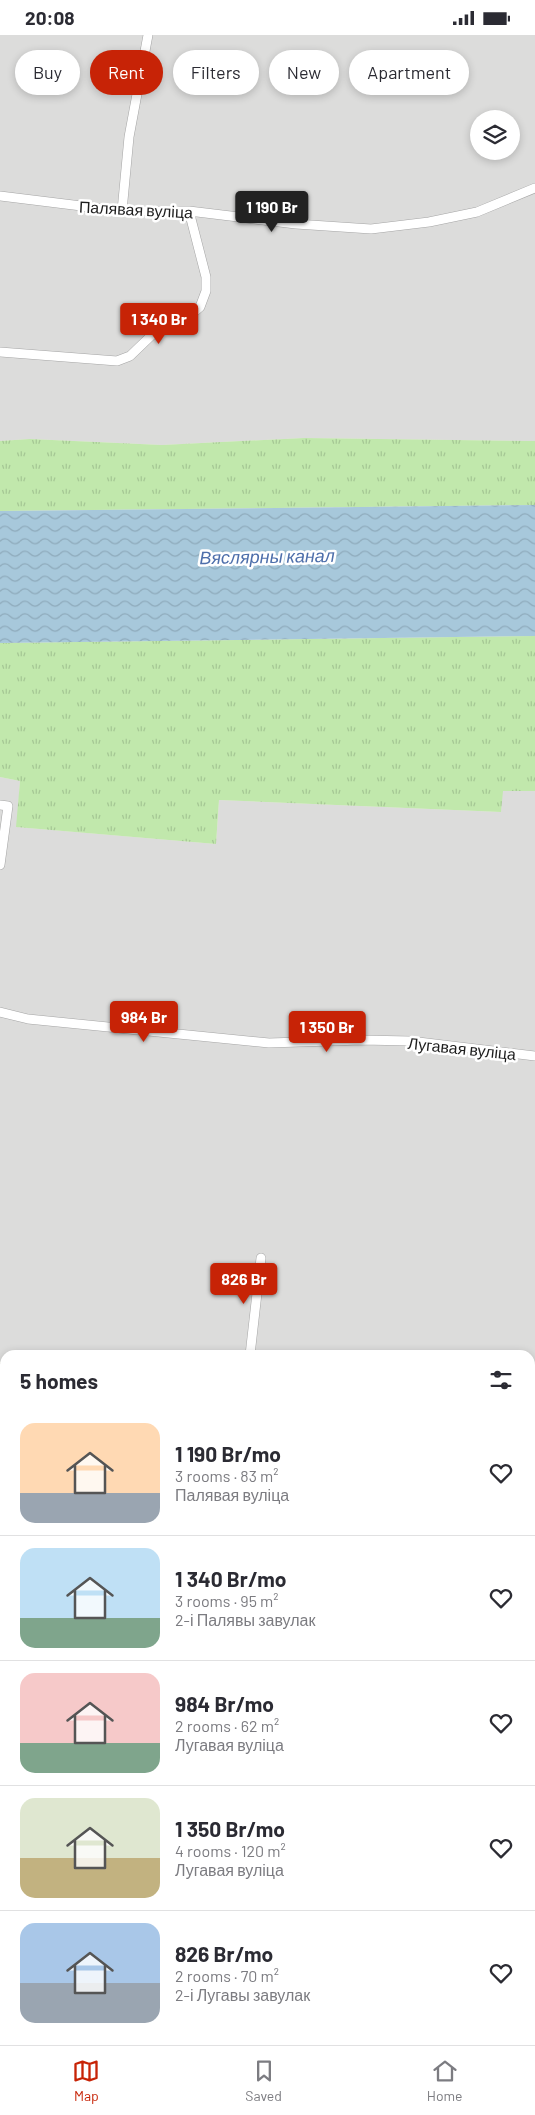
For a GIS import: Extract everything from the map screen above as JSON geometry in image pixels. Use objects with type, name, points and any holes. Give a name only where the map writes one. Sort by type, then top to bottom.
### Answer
[{"type":"street","points":[[122,211],[129,137],[148,35]]},
{"type":"street","name":"Палявая вуліца","points":[[0,196],[122,211],[189,211],[296,224],[371,229],[429,222],[477,212],[535,188]]},
{"type":"street","points":[[0,352],[117,361],[136,351],[156,331],[187,318],[200,307],[206,291],[206,277],[189,211]]},
{"type":"street","points":[[0,805],[8,806],[0,865]]},
{"type":"street","name":"Лугавая вуліца","points":[[0,1012],[28,1019],[269,1043],[410,1041],[535,1056]]},
{"type":"street","points":[[251,1350],[262,1258]]},
{"type":"shaded area","points":[[0,35],[535,35],[535,441],[304,438],[162,445],[30,439],[0,441]]},
{"type":"shaded area","points":[[0,777],[20,781],[17,827],[216,844],[219,800],[501,812],[502,791],[535,791],[535,1350],[0,1350]]},
{"type":"green space","points":[[304,438],[535,441],[535,505],[0,511],[0,441],[30,439],[162,445]]},
{"type":"green space","points":[[535,636],[535,791],[503,791],[501,812],[219,800],[216,844],[16,827],[20,781],[0,777],[0,643]]},
{"type":"water","name":"Вяслярны канал","points":[[535,505],[535,636],[0,643],[0,511]]}]
